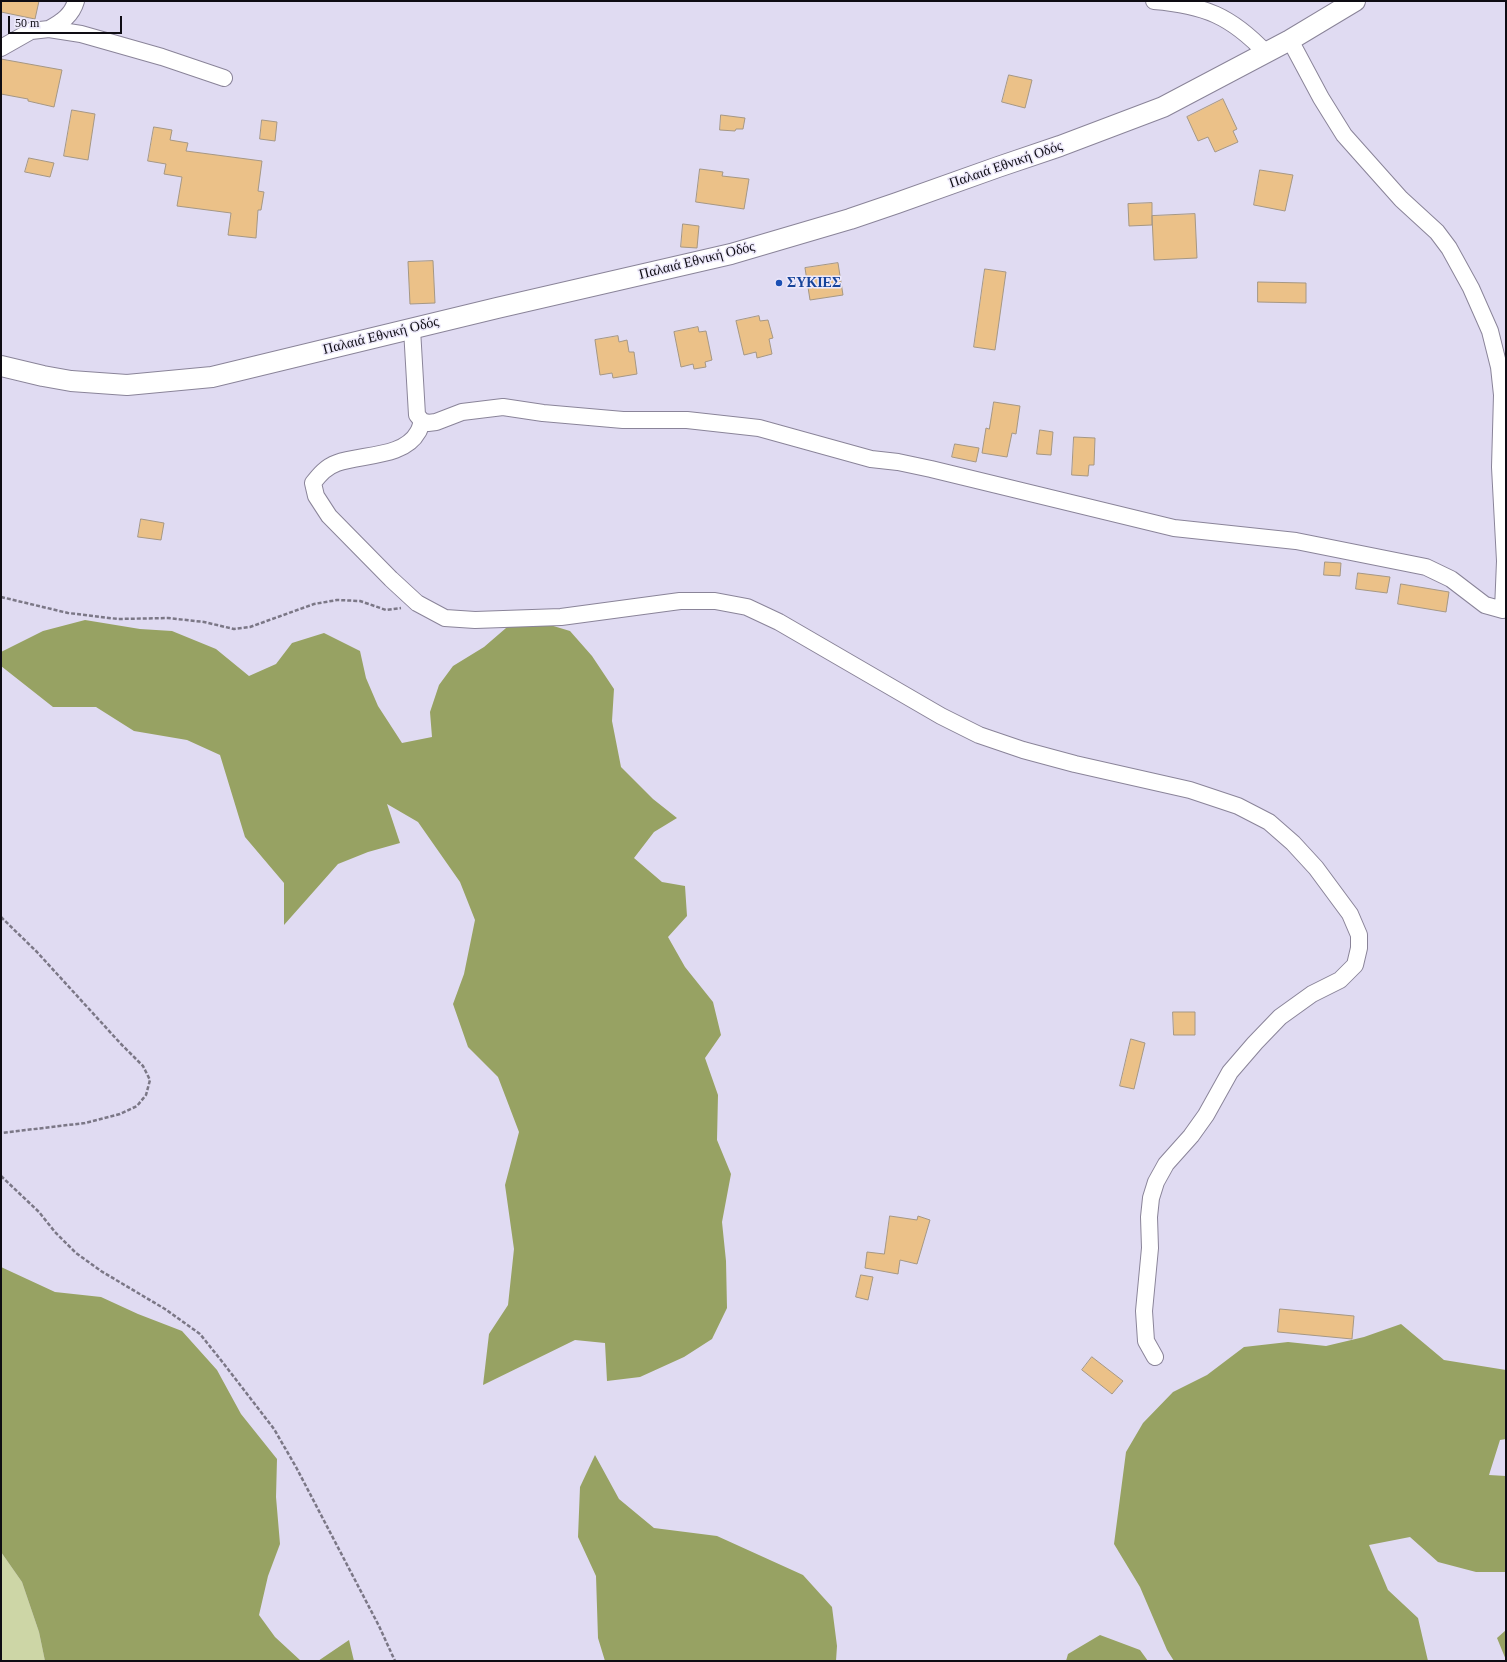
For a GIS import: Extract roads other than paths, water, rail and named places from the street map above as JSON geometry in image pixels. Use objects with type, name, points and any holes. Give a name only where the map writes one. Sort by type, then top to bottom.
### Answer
[{"type":"street","points":[[1,48],[31,31],[49,28],[64,21],[75,7],[76,1]]},
{"type":"street","points":[[1154,1],[1183,4],[1208,10],[1247,34],[1266,53]]},
{"type":"street","name":"Παλαιά Εθνική Οδός","points":[[1,366],[70,381],[127,385],[212,377],[412,328],[731,254],[850,219],[1060,146],[1163,107],[1290,40],[1356,1]]},
{"type":"street","points":[[49,28],[81,34],[162,57],[224,78]]},
{"type":"street","points":[[412,328],[417,415],[428,423],[436,422],[462,412],[503,407],[543,413],[623,420],[687,420],[758,428],[871,459],[898,462],[931,469],[1174,528],[1296,541],[1426,567],[1452,579],[1485,605],[1503,610],[1505,561],[1500,473],[1502,394],[1499,368],[1490,331],[1449,248],[1437,232],[1402,199],[1344,135],[1323,103],[1290,40]]},
{"type":"street","points":[[422,420],[418,432],[404,447],[337,463],[322,472],[314,483],[316,496],[329,516],[390,579],[417,603],[445,618],[475,620],[561,617],[680,601],[715,601],[747,607],[779,622],[941,716],[979,735],[1023,750],[1075,764],[1190,790],[1231,804],[1269,822],[1293,843],[1316,868],[1350,914],[1360,935],[1360,948],[1355,965],[1340,980],[1312,994],[1280,1017],[1255,1043],[1230,1072],[1206,1115],[1191,1136],[1166,1164],[1156,1182],[1151,1198],[1149,1217],[1150,1248],[1144,1311],[1146,1341],[1155,1357]]},
{"type":"place","name":"ΣΥΚΙΕΣ","points":[[779,283]]}]
